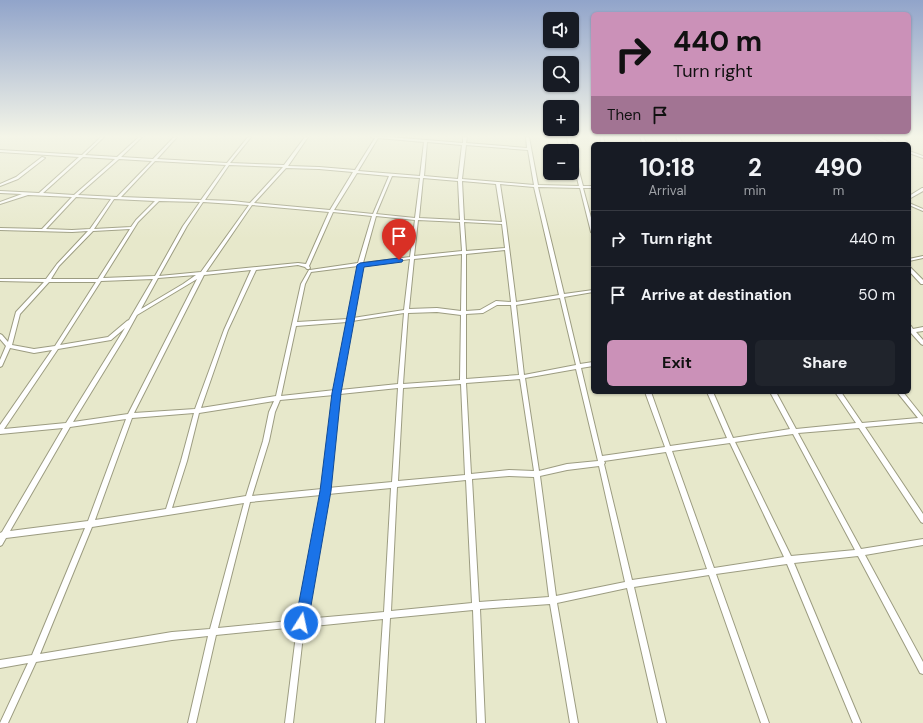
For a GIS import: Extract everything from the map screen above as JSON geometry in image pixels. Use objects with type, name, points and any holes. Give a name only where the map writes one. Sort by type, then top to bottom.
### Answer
[{"type":"street","points":[[0,186],[17,178],[26,171]]},
{"type":"street","points":[[40,194],[65,171]]},
{"type":"street","points":[[43,230],[75,196],[104,171]]},
{"type":"street","points":[[0,365],[9,346],[18,313],[47,282],[58,265],[91,230],[115,198],[143,171]]},
{"type":"street","points":[[0,543],[2,536],[134,316],[155,277],[201,201],[223,171]]},
{"type":"street","points":[[4,723],[37,652],[90,524],[130,416],[202,274],[252,204],[282,171]]},
{"type":"street","points":[[350,171],[422,178],[460,179],[498,184],[591,187]]},
{"type":"street","points":[[310,271],[308,266],[332,210],[355,171]]},
{"type":"street","points":[[380,723],[406,311],[423,171]]},
{"type":"street","points":[[461,171],[464,252],[462,382],[476,606],[480,723]]},
{"type":"street","points":[[534,171],[662,723]]},
{"type":"street","points":[[289,723],[301,623],[325,491],[337,393],[360,265],[374,215],[391,175]]},
{"type":"street","points":[[579,176],[591,224]]},
{"type":"street","points":[[498,184],[522,377],[537,474],[552,600],[574,723]]},
{"type":"street","points":[[911,197],[923,189]]},
{"type":"street","points":[[0,192],[31,192],[75,196],[252,204],[332,210],[374,215],[504,223]]},
{"type":"street","points":[[0,203],[31,192]]},
{"type":"street","points":[[0,431],[56,348],[133,228],[143,214],[158,200]]},
{"type":"street","points":[[911,205],[923,210]]},
{"type":"street","points":[[0,229],[91,230],[133,228]]},
{"type":"street","points":[[310,271],[464,252],[506,249]]},
{"type":"street","points":[[911,259],[923,256]]},
{"type":"street","points":[[0,280],[47,282],[98,281],[202,274],[298,264],[308,266]]},
{"type":"street","points":[[168,511],[184,461],[197,411],[228,324],[254,269]]},
{"type":"street","points":[[911,270],[923,283]]},
{"type":"street","points":[[192,723],[213,632],[248,499],[266,441],[272,412],[278,398],[303,284],[310,271]]},
{"type":"street","points":[[0,336],[9,346],[34,351],[109,339],[134,316],[155,301],[186,285],[202,274]]},
{"type":"street","points":[[294,324],[351,320],[406,311],[437,310],[463,313],[482,312],[496,303],[514,304],[591,291]]},
{"type":"street","points":[[911,331],[923,329]]},
{"type":"street","points":[[911,331],[923,343]]},
{"type":"street","points":[[0,431],[68,425],[130,416],[197,411],[278,398],[401,386],[522,377],[591,364]]},
{"type":"street","points":[[649,394],[766,723]]},
{"type":"street","points":[[711,394],[731,440],[789,560],[857,723]]},
{"type":"street","points":[[774,394],[796,431],[923,670]]},
{"type":"street","points":[[839,394],[923,520]]},
{"type":"street","points":[[902,394],[923,420]]},
{"type":"street","points":[[2,536],[90,524],[248,499],[467,476],[509,473],[537,474],[567,467],[668,449],[731,440],[796,431],[923,420]]},
{"type":"street","points":[[0,664],[172,636],[552,600],[630,584],[712,573],[789,560],[860,553],[923,542]]},
{"type":"route","points":[[301,623],[325,491],[337,393],[360,265],[399,260]]}]
